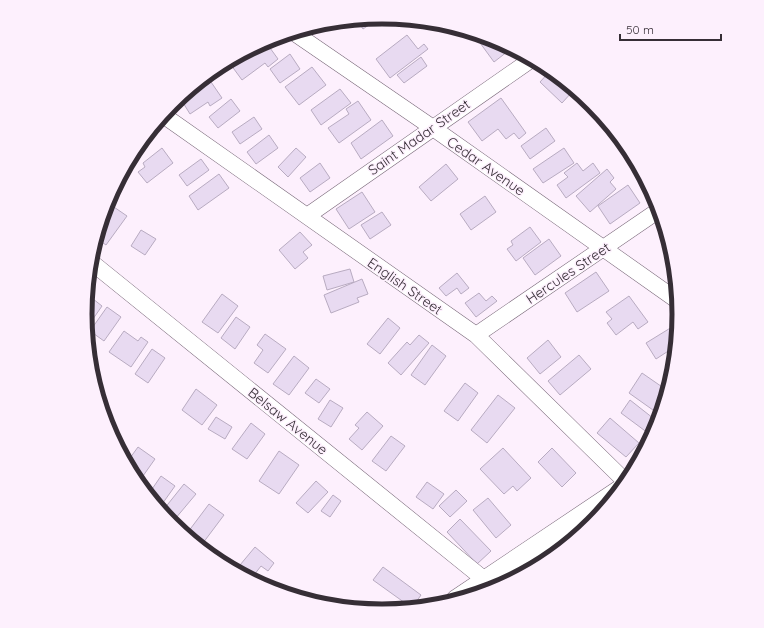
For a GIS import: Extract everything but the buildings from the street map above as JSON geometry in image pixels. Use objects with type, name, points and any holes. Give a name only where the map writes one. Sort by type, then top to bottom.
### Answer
[{"type":"main road","points":[[470,590],[595,510]]},
{"type":"street","name":"Cedar Avenue","points":[[299,36],[671,296]]},
{"type":"street","name":"Saint Madar Street","points":[[307,216],[527,63]]},
{"type":"street","name":"English Street","points":[[168,119],[476,336],[621,477]]},
{"type":"street","name":"Hercules Street","points":[[476,336],[654,213]]},
{"type":"street","name":"Belsaw Avenue","points":[[96,267],[485,580]]}]
